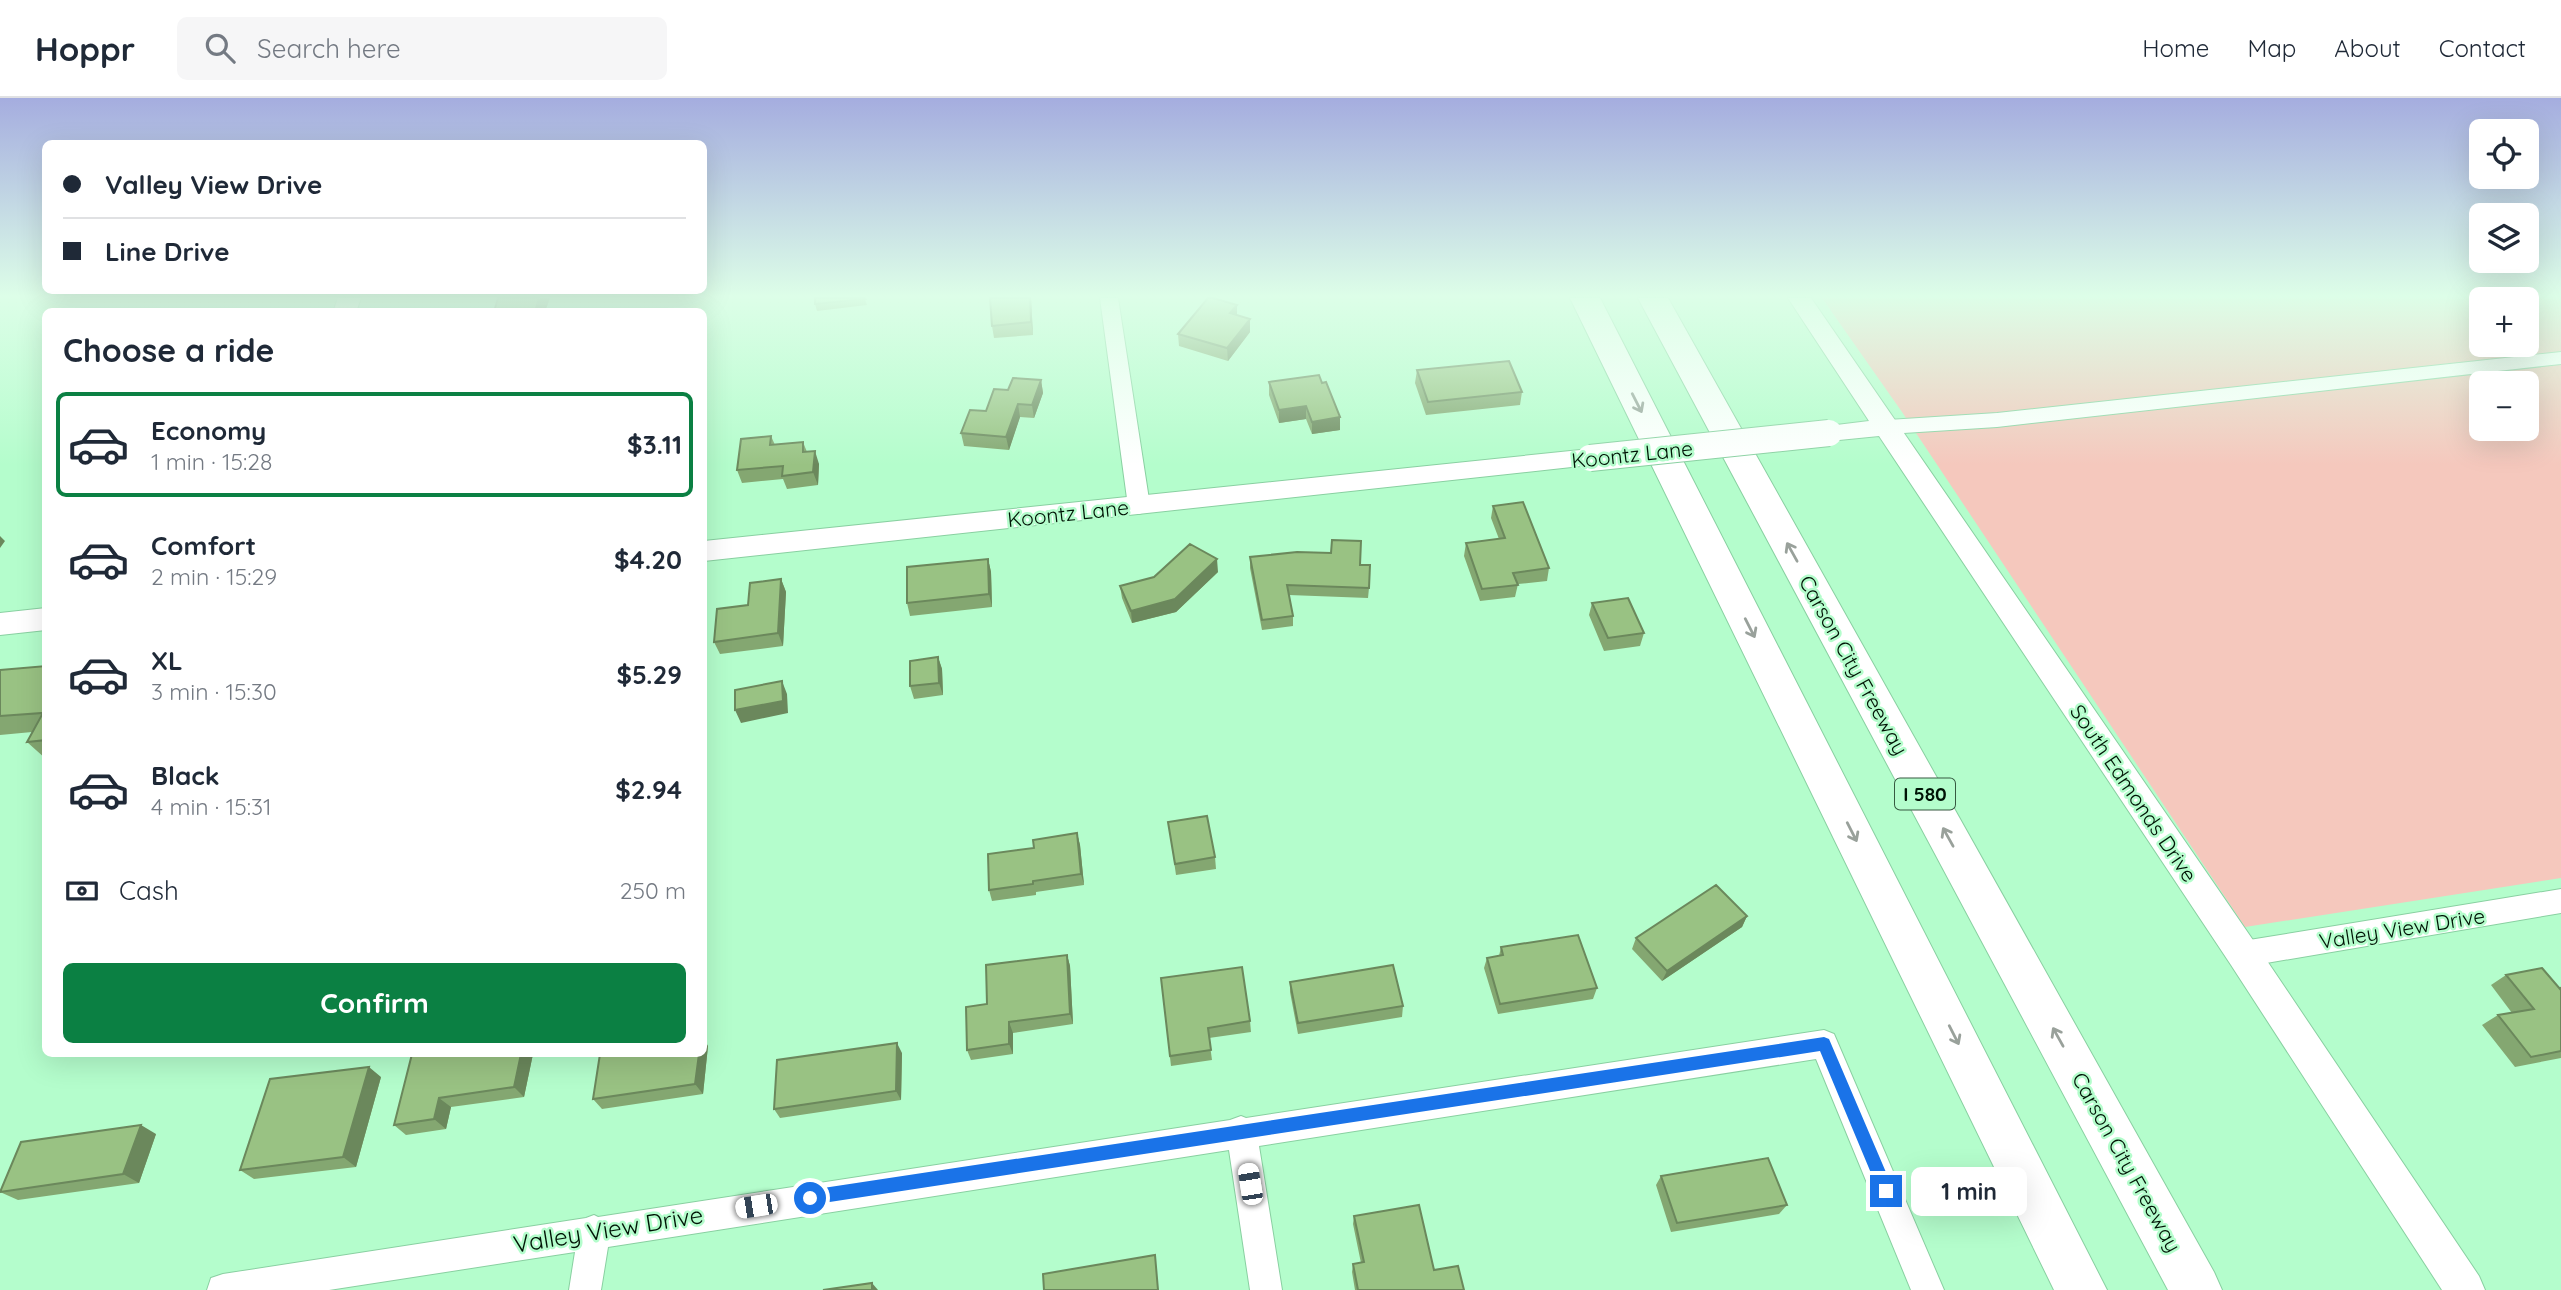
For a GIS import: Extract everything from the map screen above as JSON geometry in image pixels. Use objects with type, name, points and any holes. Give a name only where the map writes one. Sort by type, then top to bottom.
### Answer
[{"type":"highway","points":[[1612,354],[2081,1290]]},
{"type":"highway","name":"Carson City Freeway","points":[[1683,354],[2196,1290]]},
{"type":"street","points":[[1117,354],[1139,506]]},
{"type":"street","name":"South Edmonds Drive","points":[[1837,354],[2243,954],[2465,1290]]},
{"type":"street","name":"Koontz Lane","points":[[707,551],[1888,427],[1997,420],[2561,358]]},
{"type":"street","points":[[0,624],[42,619]]},
{"type":"street","name":"Valley View Drive","points":[[2243,954],[2561,901]]},
{"type":"street","name":"Valley View Drive","points":[[223,1290],[1241,1131],[1824,1044],[1928,1290]]},
{"type":"street","points":[[1241,1131],[1266,1290]]},
{"type":"street","points":[[585,1290],[594,1231]]},
{"type":"shaded area","points":[[1861,354],[2469,354],[2469,357],[2539,357],[2539,354],[2561,354],[2561,878],[2245,927]]},
{"type":"building","points":[[1509,361],[1522,392],[1428,402],[1417,370]]},
{"type":"building","points":[[1319,375],[1322,383],[1326,382],[1340,417],[1312,422],[1306,406],[1279,410],[1269,382]]},
{"type":"building","points":[[1013,378],[1041,380],[1032,405],[1018,404],[1006,437],[961,433],[970,410],[986,411],[994,389],[1008,390]]},
{"type":"building","points":[[771,436],[770,445],[803,442],[803,452],[815,451],[813,472],[782,476],[783,466],[737,470],[741,439]]},
{"type":"building","points":[[1523,502],[1549,568],[1513,573],[1518,585],[1482,589],[1466,543],[1505,538],[1493,506]]},
{"type":"building","points":[[1332,540],[1361,541],[1360,565],[1370,565],[1369,588],[1287,585],[1293,616],[1262,620],[1250,557],[1297,552],[1331,553]]},
{"type":"building","points":[[1190,544],[1217,559],[1175,599],[1131,611],[1120,586],[1154,577]]},
{"type":"building","points":[[988,559],[989,594],[907,603],[907,567]]},
{"type":"building","points":[[781,579],[778,633],[714,642],[717,609],[748,605],[750,583]]},
{"type":"building","points":[[1628,598],[1644,633],[1608,638],[1592,603]]},
{"type":"building","points":[[938,657],[939,683],[910,686],[910,661]]},
{"type":"building","points":[[42,666],[42,713],[0,716],[0,670]]},
{"type":"building","points":[[782,681],[783,701],[735,710],[735,690]]},
{"type":"building","points":[[42,715],[42,740],[27,742]]},
{"type":"building","points":[[1207,816],[1215,857],[1175,864],[1168,822]]},
{"type":"building","points":[[1077,833],[1081,874],[989,890],[988,854],[1034,848],[1033,840]]},
{"type":"building","points":[[1716,885],[1747,916],[1667,971],[1636,938]]},
{"type":"building","points":[[1578,935],[1597,988],[1500,1004],[1487,958],[1503,955],[1501,947]]},
{"type":"building","points":[[1067,955],[1070,1014],[1009,1022],[1009,1044],[967,1050],[966,1007],[987,1004],[986,965]]},
{"type":"building","points":[[1393,965],[1403,1006],[1298,1023],[1290,982]]},
{"type":"building","points":[[1242,967],[1250,1021],[1208,1028],[1211,1050],[1170,1056],[1161,978]]},
{"type":"building","points":[[2542,968],[2561,988],[2561,1051],[2531,1057],[2498,1015],[2534,1009],[2506,975]]},
{"type":"building","points":[[897,1043],[896,1091],[774,1109],[777,1060]]},
{"type":"building","points":[[411,1057],[520,1057],[514,1087],[439,1098],[434,1119],[394,1125]]},
{"type":"building","points":[[600,1057],[699,1057],[695,1084],[593,1099]]},
{"type":"building","points":[[369,1067],[343,1157],[240,1170],[270,1079]]},
{"type":"building","points":[[141,1125],[123,1174],[0,1192],[21,1142]]},
{"type":"building","points":[[1768,1158],[1787,1205],[1677,1223],[1661,1176]]},
{"type":"building","points":[[1419,1205],[1434,1270],[1458,1266],[1464,1290],[1358,1290],[1353,1264],[1364,1262],[1354,1216]]},
{"type":"building","points":[[1155,1255],[1158,1290],[1044,1290],[1043,1274]]},
{"type":"building","points":[[872,1283],[872,1290],[823,1290]]},
{"type":"route","points":[[810,1198],[1824,1044],[1886,1191]]}]
